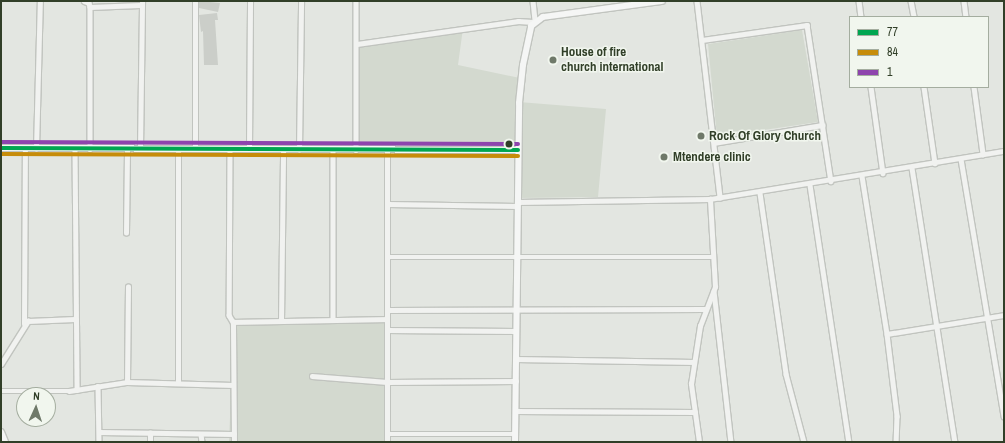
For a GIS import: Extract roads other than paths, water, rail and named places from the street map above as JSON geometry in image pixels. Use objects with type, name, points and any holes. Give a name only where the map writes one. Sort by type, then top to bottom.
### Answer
[{"type":"main road","points":[[515,442],[518,150],[523,65],[534,21],[662,1]]},
{"type":"main road","points":[[1,148],[518,150]]},
{"type":"main road","points":[[1,432],[5,442]]},
{"type":"street","points":[[36,149],[40,1]]},
{"type":"street","points":[[84,1],[89,3],[90,7],[90,148]]},
{"type":"street","points":[[195,1],[195,149]]},
{"type":"street","points":[[249,149],[250,1]]},
{"type":"street","points":[[299,150],[301,1]]},
{"type":"street","points":[[356,1],[356,150]]},
{"type":"street","points":[[357,44],[518,20],[534,21],[533,1]]},
{"type":"street","points":[[697,1],[720,198]]},
{"type":"street","points":[[859,1],[861,16]]},
{"type":"street","points":[[911,1],[914,16]]},
{"type":"street","points":[[964,1],[966,16]]},
{"type":"street","points":[[90,7],[141,3],[140,149]]},
{"type":"street","points":[[702,40],[807,25],[824,125],[831,181]]},
{"type":"street","points":[[871,88],[883,173]]},
{"type":"street","points":[[924,88],[934,163]]},
{"type":"street","points":[[974,88],[983,154]]},
{"type":"street","points":[[714,143],[824,125]]},
{"type":"street","points":[[75,148],[75,319],[77,390]]},
{"type":"street","points":[[1,364],[24,324],[25,149]]},
{"type":"street","points":[[126,234],[127,149]]},
{"type":"street","points":[[178,149],[178,383]]},
{"type":"street","points":[[230,149],[229,315],[233,322],[234,442]]},
{"type":"street","points":[[281,321],[283,149]]},
{"type":"street","points":[[333,150],[333,320]]},
{"type":"street","points":[[387,150],[387,442]]},
{"type":"street","points":[[388,204],[518,204],[710,199],[810,185],[1004,151]]},
{"type":"street","points":[[961,159],[986,317],[1004,416]]},
{"type":"street","points":[[912,168],[955,442]]},
{"type":"street","points":[[862,176],[887,334],[897,416],[896,442]]},
{"type":"street","points":[[810,185],[849,442]]},
{"type":"street","points":[[760,193],[786,374],[804,442]]},
{"type":"street","points":[[710,199],[714,257],[714,290],[731,442]]},
{"type":"street","points":[[387,256],[517,258],[714,257]]},
{"type":"street","points":[[127,382],[128,287]]},
{"type":"street","points":[[699,442],[691,384],[705,309],[714,290]]},
{"type":"street","points":[[387,310],[516,308],[705,309]]},
{"type":"street","points":[[887,334],[1004,315]]},
{"type":"street","points":[[24,324],[34,320],[75,319]]},
{"type":"street","points":[[233,322],[387,319]]},
{"type":"street","points":[[387,330],[516,331]]},
{"type":"street","points":[[516,359],[694,362]]},
{"type":"street","points":[[312,376],[387,382],[516,382]]},
{"type":"street","points":[[1,391],[77,390],[127,382],[233,385]]},
{"type":"street","points":[[98,386],[99,442]]},
{"type":"street","points":[[515,411],[695,412]]},
{"type":"street","points":[[99,432],[234,434]]},
{"type":"street","points":[[150,433],[150,442]]},
{"type":"street","points":[[202,434],[202,442]]},
{"type":"street","points":[[387,434],[515,434]]},
{"type":"place","name":"House of fire church international","points":[[553,60]]},
{"type":"place","name":"Rock Of Glory Church","points":[[701,136]]},
{"type":"place","name":"Mtendere clinic","points":[[664,157]]}]
